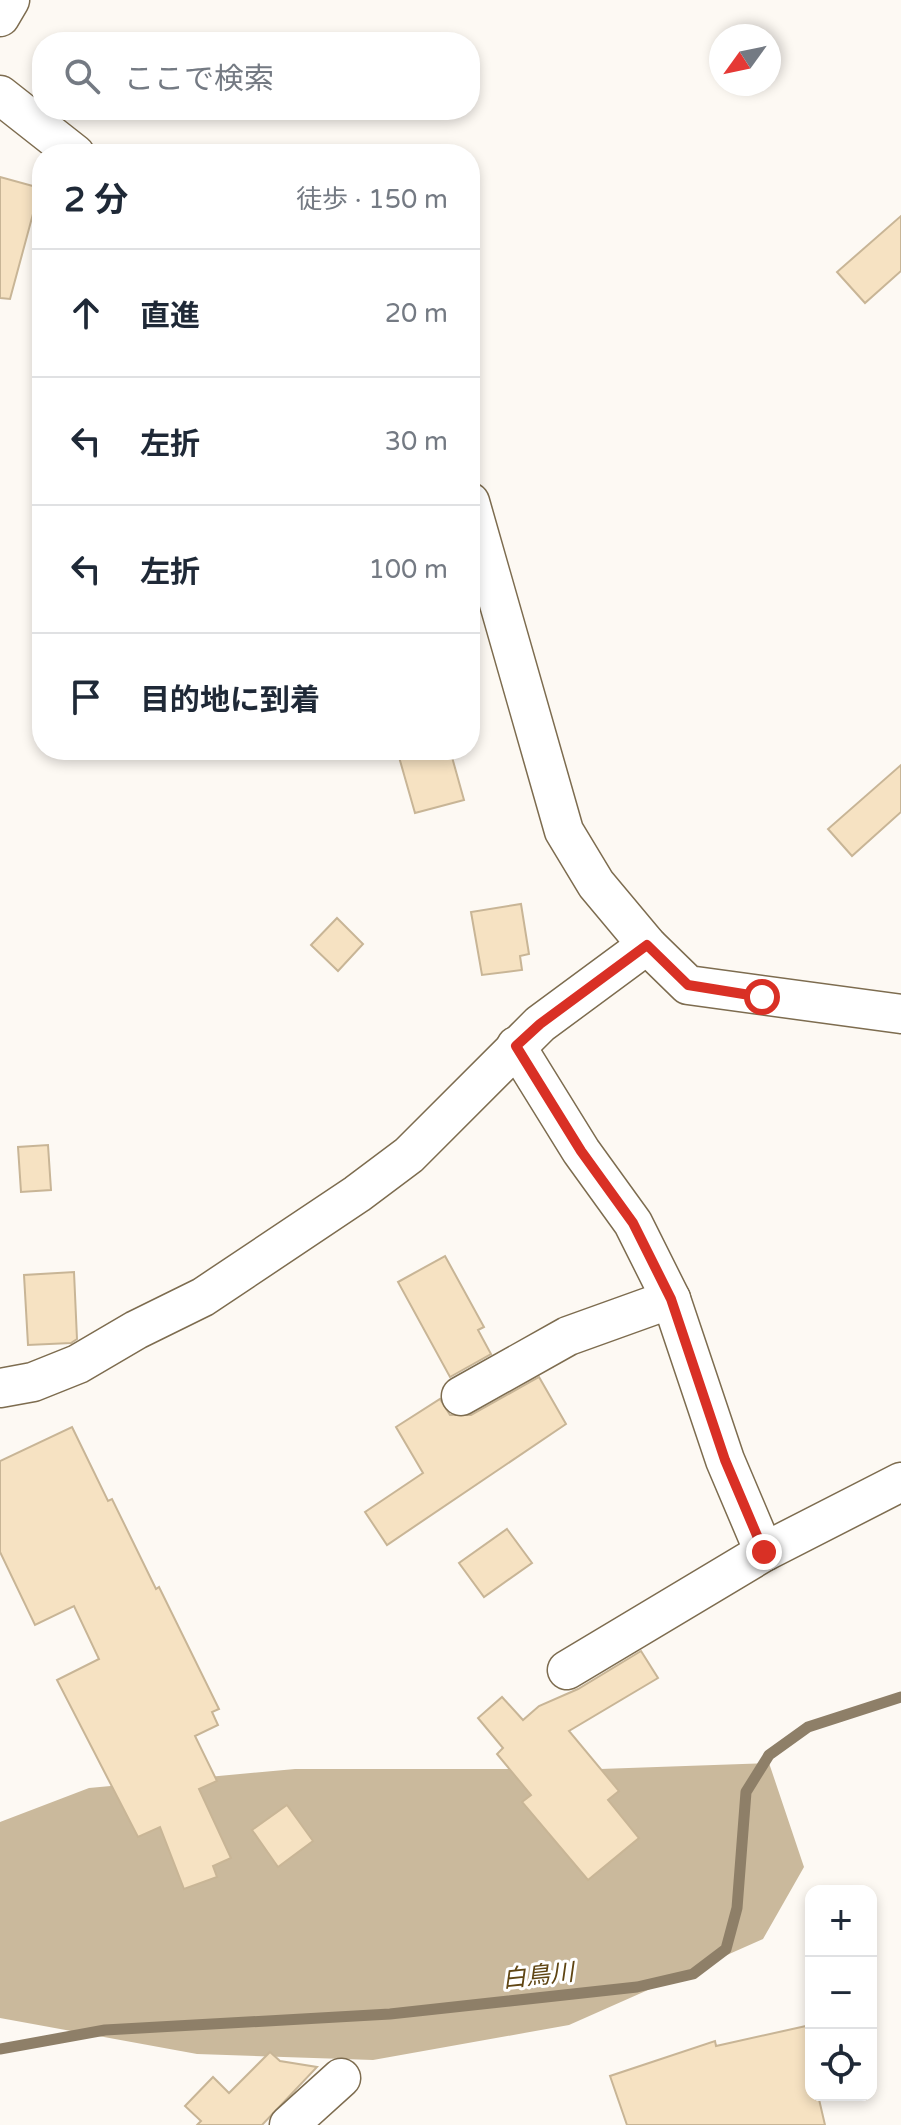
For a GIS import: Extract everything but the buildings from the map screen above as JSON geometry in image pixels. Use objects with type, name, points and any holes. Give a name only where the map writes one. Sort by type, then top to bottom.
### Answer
[{"type":"street","points":[[0,17],[10,0]]},
{"type":"street","points":[[0,95],[62,144]]},
{"type":"street","points":[[480,537],[564,831],[596,884],[647,945],[688,985],[901,1014]]},
{"type":"street","points":[[0,1388],[33,1382],[78,1364],[136,1330],[203,1297],[409,1155],[540,1024],[647,945]]},
{"type":"street","points":[[516,1046],[581,1151],[633,1223],[671,1299],[725,1460],[764,1552]]},
{"type":"street","points":[[461,1396],[568,1336],[671,1299]]},
{"type":"street","points":[[567,1670],[764,1552],[901,1482]]},
{"type":"street","points":[[289,2125],[341,2078]]},
{"type":"shaded area","points":[[769,1763],[804,1867],[763,1939],[569,2025],[373,2060],[197,2054],[0,2018],[0,1822],[89,1788],[295,1769],[600,1769]]},
{"type":"waterway","name":"白鳥川","points":[[0,2049],[105,2030],[390,2014],[637,1987],[693,1974],[726,1949],[737,1908],[746,1792],[769,1755],[808,1727],[901,1697]]},
{"type":"route","points":[[762,997],[688,985],[647,945],[540,1024],[516,1046],[581,1151],[633,1223],[671,1299],[725,1460],[764,1552]]}]
